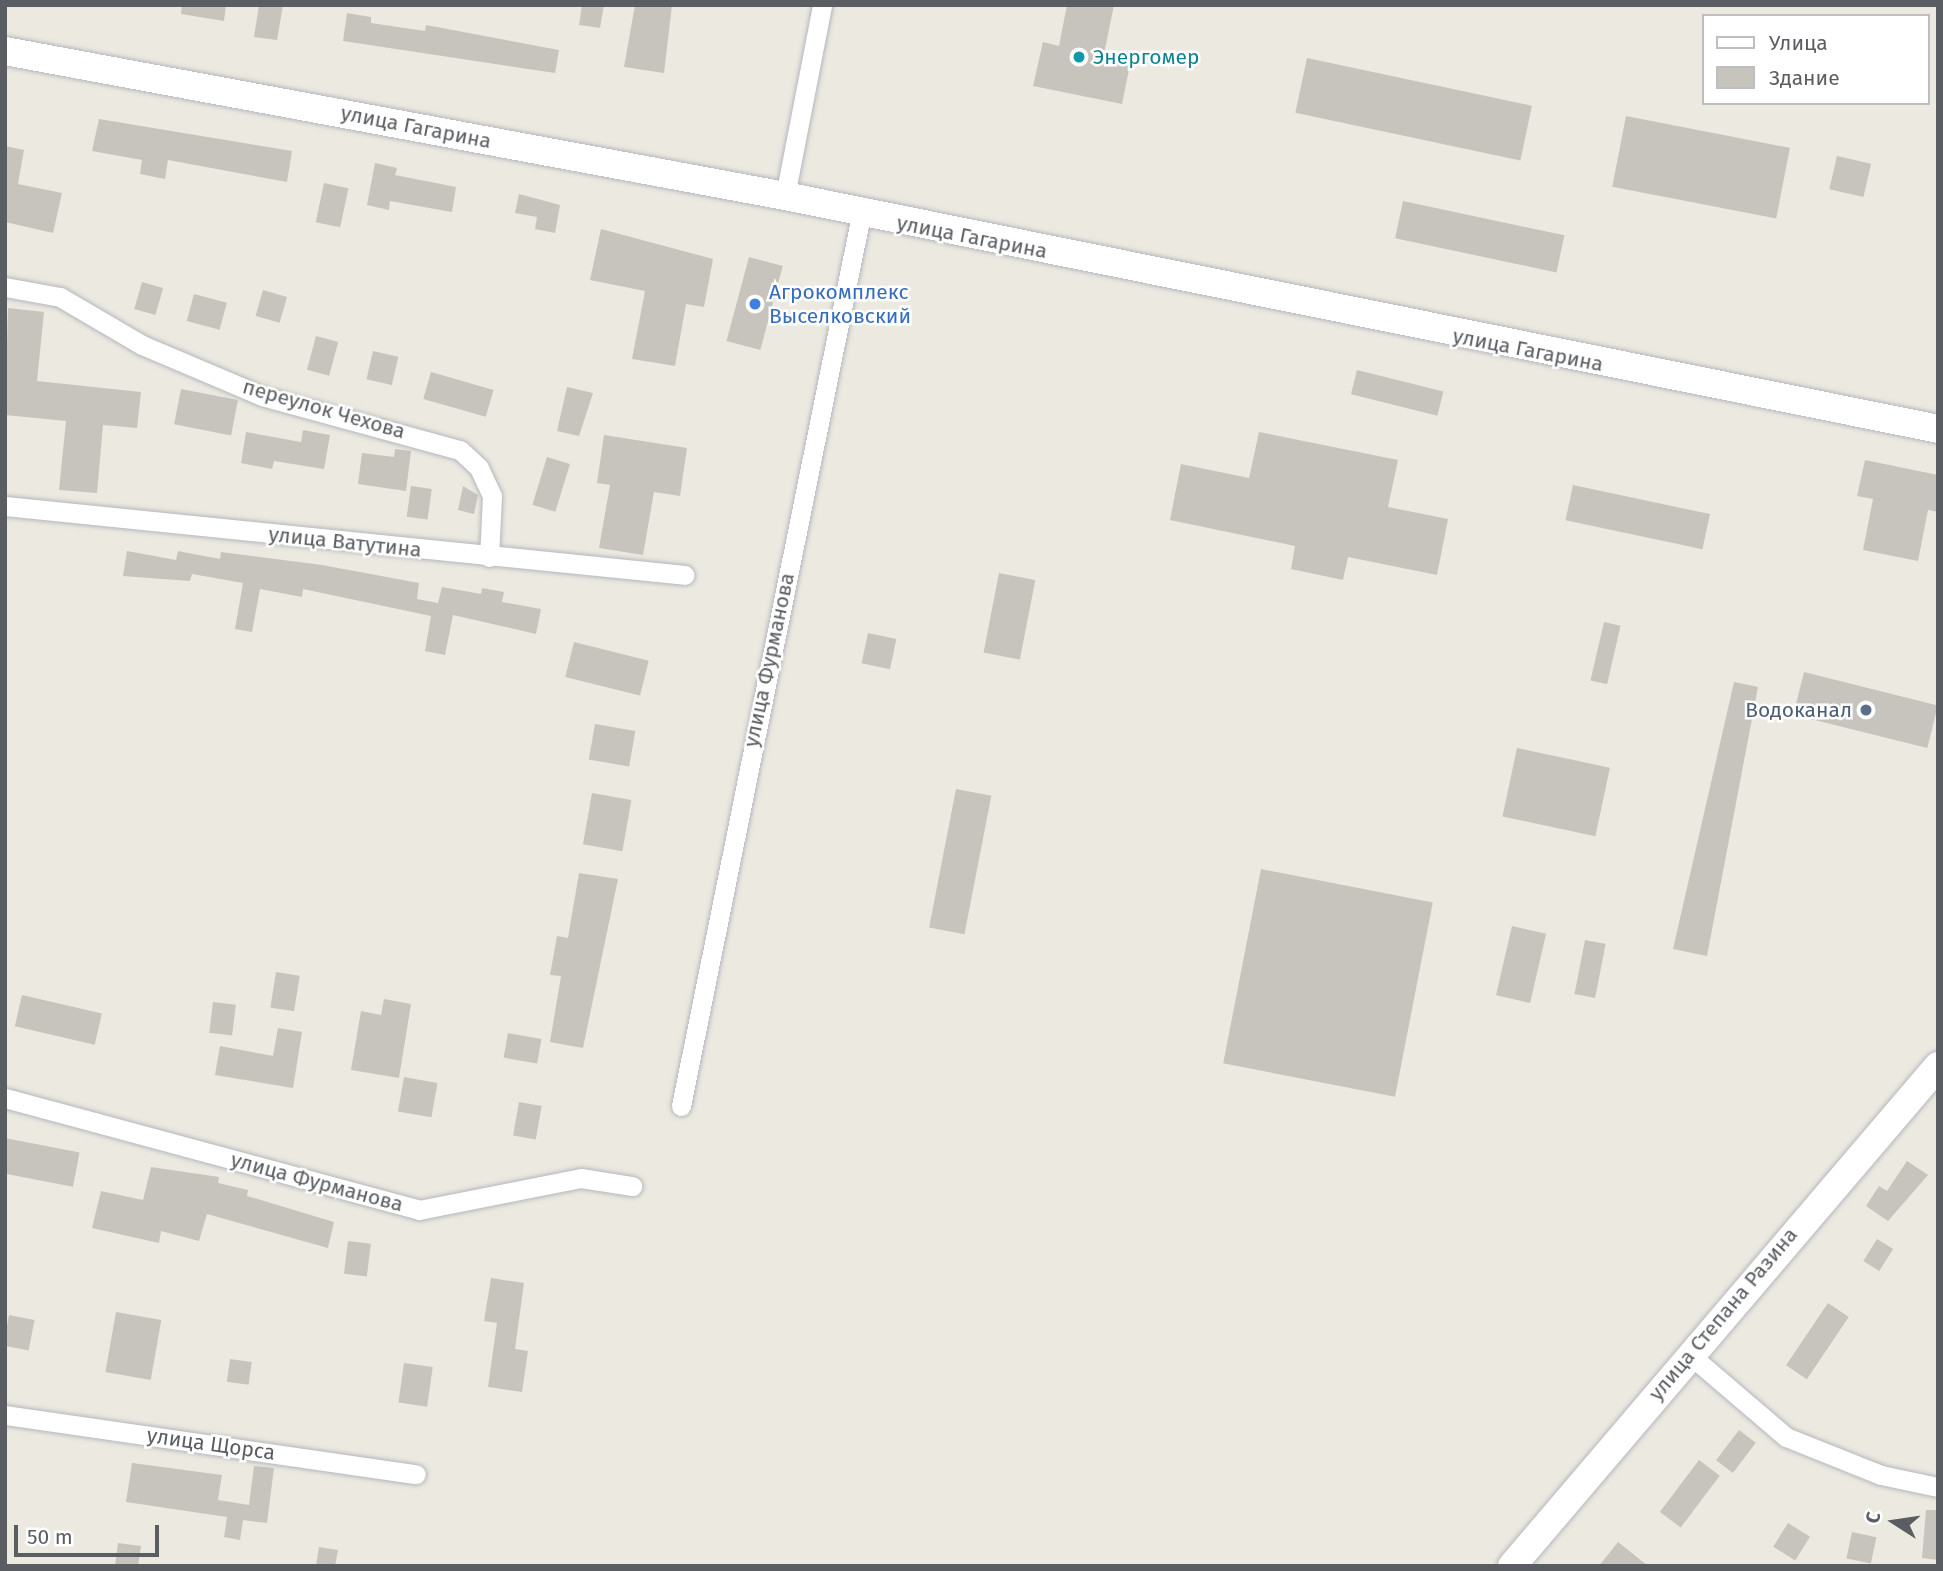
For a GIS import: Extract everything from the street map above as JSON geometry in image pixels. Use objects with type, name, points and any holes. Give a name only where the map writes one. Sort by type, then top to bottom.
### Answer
[{"type":"main road","name":"улица Гагарина","points":[[5,51],[785,196],[861,215],[1938,429]]},
{"type":"main road","name":"улица Степана Разина","points":[[1512,1566],[1938,1066]]},
{"type":"street","points":[[785,196],[822,5]]},
{"type":"street","name":"улица Фурманова","points":[[681,1106],[861,215]]},
{"type":"street","name":"переулок Чехова","points":[[5,287],[60,297],[142,345],[262,396],[460,450],[479,468],[492,496],[489,557]]},
{"type":"street","name":"улица Ватутина","points":[[5,506],[685,575]]},
{"type":"street","name":"улица Фурманова","points":[[5,1098],[419,1210],[581,1178],[632,1186]]},
{"type":"street","points":[[1690,1355],[1786,1437],[1881,1475],[1938,1487]]},
{"type":"street","name":"улица Щорса","points":[[5,1415],[416,1474]]},
{"type":"building","points":[[182,5],[226,5],[224,21],[181,14]]},
{"type":"building","points":[[259,5],[283,5],[277,40],[254,37]]},
{"type":"building","points":[[582,5],[604,5],[600,28],[579,25]]},
{"type":"building","points":[[635,5],[672,5],[664,73],[624,67]]},
{"type":"building","name":"Энергомер","points":[[1067,5],[1114,5],[1104,54],[1131,60],[1122,104],[1033,86],[1043,42],[1059,46]]},
{"type":"building","points":[[347,13],[371,17],[371,23],[425,31],[426,25],[559,50],[555,73],[343,41]]},
{"type":"building","points":[[1307,58],[1532,106],[1520,161],[1295,113]]},
{"type":"building","points":[[1626,116],[1790,148],[1776,219],[1612,187]]},
{"type":"building","points":[[99,119],[292,151],[287,182],[168,160],[165,179],[140,174],[142,160],[92,151]]},
{"type":"building","points":[[5,146],[24,150],[18,184],[62,193],[53,233],[5,222]]},
{"type":"building","points":[[1837,156],[1871,164],[1863,197],[1829,189]]},
{"type":"building","points":[[375,163],[397,168],[395,175],[456,187],[452,212],[390,201],[389,210],[367,205]]},
{"type":"building","points":[[324,183],[348,188],[340,227],[316,222]]},
{"type":"building","points":[[519,194],[560,205],[555,233],[535,229],[537,217],[515,213]]},
{"type":"building","points":[[1403,201],[1564,235],[1556,272],[1395,238]]},
{"type":"building","points":[[601,229],[713,259],[704,307],[686,304],[675,366],[632,359],[645,291],[590,280]]},
{"type":"building","name":"Агрокомплекс Выселковский","points":[[749,257],[783,266],[760,350],[726,341]]},
{"type":"building","points":[[142,282],[163,288],[155,315],[134,309]]},
{"type":"building","points":[[263,290],[287,297],[280,323],[256,316]]},
{"type":"building","points":[[194,294],[227,303],[220,330],[187,321]]},
{"type":"building","points":[[8,308],[44,312],[37,381],[141,392],[137,428],[103,425],[97,493],[59,490],[66,421],[5,415]]},
{"type":"building","points":[[316,336],[338,342],[329,376],[307,370]]},
{"type":"building","points":[[373,351],[398,357],[392,385],[366,379]]},
{"type":"building","points":[[1357,370],[1443,392],[1437,416],[1351,394]]},
{"type":"building","points":[[431,372],[493,390],[486,417],[423,399]]},
{"type":"building","points":[[567,387],[593,393],[579,436],[557,431]]},
{"type":"building","points":[[181,389],[238,400],[231,435],[174,424]]},
{"type":"building","points":[[303,430],[330,435],[324,469],[274,461],[272,469],[241,463],[246,432],[301,442]]},
{"type":"building","points":[[1259,432],[1398,460],[1388,507],[1448,519],[1437,575],[1348,557],[1343,580],[1291,569],[1295,546],[1170,520],[1181,464],[1249,478]]},
{"type":"building","points":[[604,435],[687,448],[680,496],[654,492],[643,555],[599,548],[610,485],[597,483]]},
{"type":"building","points":[[395,449],[411,451],[406,491],[358,484],[362,453],[394,457]]},
{"type":"building","points":[[547,457],[570,464],[555,512],[532,505]]},
{"type":"building","points":[[1865,460],[1938,475],[1938,512],[1928,510],[1918,561],[1863,550],[1873,499],[1857,496]]},
{"type":"building","points":[[1573,485],[1710,514],[1702,549],[1566,520]]},
{"type":"building","points":[[411,486],[432,489],[427,520],[407,517]]},
{"type":"building","points":[[463,486],[478,495],[474,514],[458,510]]},
{"type":"building","points":[[127,551],[176,560],[178,551],[220,559],[221,552],[322,565],[419,583],[417,599],[438,603],[442,587],[481,594],[482,588],[504,592],[502,602],[541,609],[536,634],[453,615],[445,655],[425,651],[431,616],[303,589],[302,597],[260,589],[252,632],[235,629],[243,583],[192,574],[190,581],[123,576]]},
{"type":"building","points":[[999,573],[1035,580],[1020,660],[984,653]]},
{"type":"building","points":[[1604,622],[1621,626],[1607,684],[1591,680]]},
{"type":"building","points":[[868,633],[896,639],[890,669],[862,663]]},
{"type":"building","points":[[574,642],[649,661],[640,696],[565,677]]},
{"type":"building","name":"Водоканал","points":[[1804,672],[1938,705],[1927,748],[1793,715]]},
{"type":"building","points":[[1734,682],[1758,687],[1707,956],[1673,949]]},
{"type":"building","points":[[595,724],[635,731],[629,767],[589,759]]},
{"type":"building","points":[[1517,748],[1610,768],[1595,836],[1502,816]]},
{"type":"building","points":[[956,789],[991,796],[964,934],[929,927]]},
{"type":"building","points":[[592,793],[631,800],[622,851],[583,844]]},
{"type":"building","points":[[1261,869],[1433,902],[1395,1097],[1223,1063]]},
{"type":"building","points":[[579,873],[618,879],[583,1048],[550,1042],[561,976],[550,975],[557,936],[568,938]]},
{"type":"building","points":[[1512,926],[1546,934],[1530,1003],[1496,995]]},
{"type":"building","points":[[1585,940],[1606,944],[1595,998],[1575,994]]},
{"type":"building","points":[[276,972],[300,976],[294,1011],[270,1008]]},
{"type":"building","points":[[22,995],[102,1013],[95,1045],[15,1026]]},
{"type":"building","points":[[384,999],[411,1004],[399,1078],[351,1070],[361,1011],[381,1015]]},
{"type":"building","points":[[213,1002],[236,1005],[232,1036],[209,1033]]},
{"type":"building","points":[[278,1028],[302,1032],[293,1088],[215,1075],[220,1046],[273,1056]]},
{"type":"building","points":[[508,1033],[541,1039],[537,1064],[504,1058]]},
{"type":"building","points":[[404,1077],[437,1083],[431,1117],[398,1111]]},
{"type":"building","points":[[519,1102],[542,1106],[536,1139],[513,1135]]},
{"type":"building","points":[[5,1138],[80,1153],[73,1187],[5,1174]]},
{"type":"building","points":[[1907,1161],[1928,1175],[1888,1221],[1866,1206],[1879,1186],[1887,1191]]},
{"type":"building","points":[[151,1167],[219,1177],[218,1183],[248,1190],[247,1196],[334,1222],[328,1248],[207,1214],[199,1241],[161,1231],[159,1243],[92,1228],[101,1191],[143,1200]]},
{"type":"building","points":[[1877,1239],[1893,1249],[1879,1271],[1863,1261]]},
{"type":"building","points":[[348,1241],[371,1244],[367,1277],[344,1274]]},
{"type":"building","points":[[491,1278],[524,1283],[515,1349],[528,1351],[522,1392],[488,1387],[497,1323],[484,1321]]},
{"type":"building","points":[[1828,1303],[1849,1317],[1807,1379],[1786,1365]]},
{"type":"building","points":[[116,1312],[161,1320],[151,1380],[105,1372]]},
{"type":"building","points":[[9,1315],[35,1320],[29,1350],[5,1346]]},
{"type":"building","points":[[230,1359],[252,1362],[249,1385],[227,1382]]},
{"type":"building","points":[[404,1363],[433,1367],[427,1407],[398,1403]]},
{"type":"building","points":[[1739,1430],[1756,1443],[1733,1473],[1716,1460]]},
{"type":"building","points":[[1699,1460],[1720,1476],[1681,1528],[1660,1512]]},
{"type":"building","points":[[132,1463],[222,1475],[218,1500],[249,1505],[254,1466],[274,1468],[267,1523],[243,1520],[240,1540],[224,1537],[227,1517],[126,1502]]},
{"type":"building","points":[[1926,1510],[1938,1510],[1938,1560],[1922,1558]]},
{"type":"building","points":[[1788,1523],[1810,1537],[1795,1561],[1773,1547]]},
{"type":"building","points":[[1852,1532],[1876,1537],[1871,1564],[1846,1558]]},
{"type":"building","points":[[1618,1542],[1648,1566],[1599,1566]]},
{"type":"building","points":[[118,1543],[141,1546],[138,1566],[115,1566]]},
{"type":"building","points":[[319,1547],[338,1550],[335,1566],[316,1566]]},
{"type":"place","name":"Энергомер","points":[[1079,57]]},
{"type":"place","name":"Агрокомплекс Выселковский","points":[[755,304]]},
{"type":"place","name":"Водоканал","points":[[1866,710]]}]
